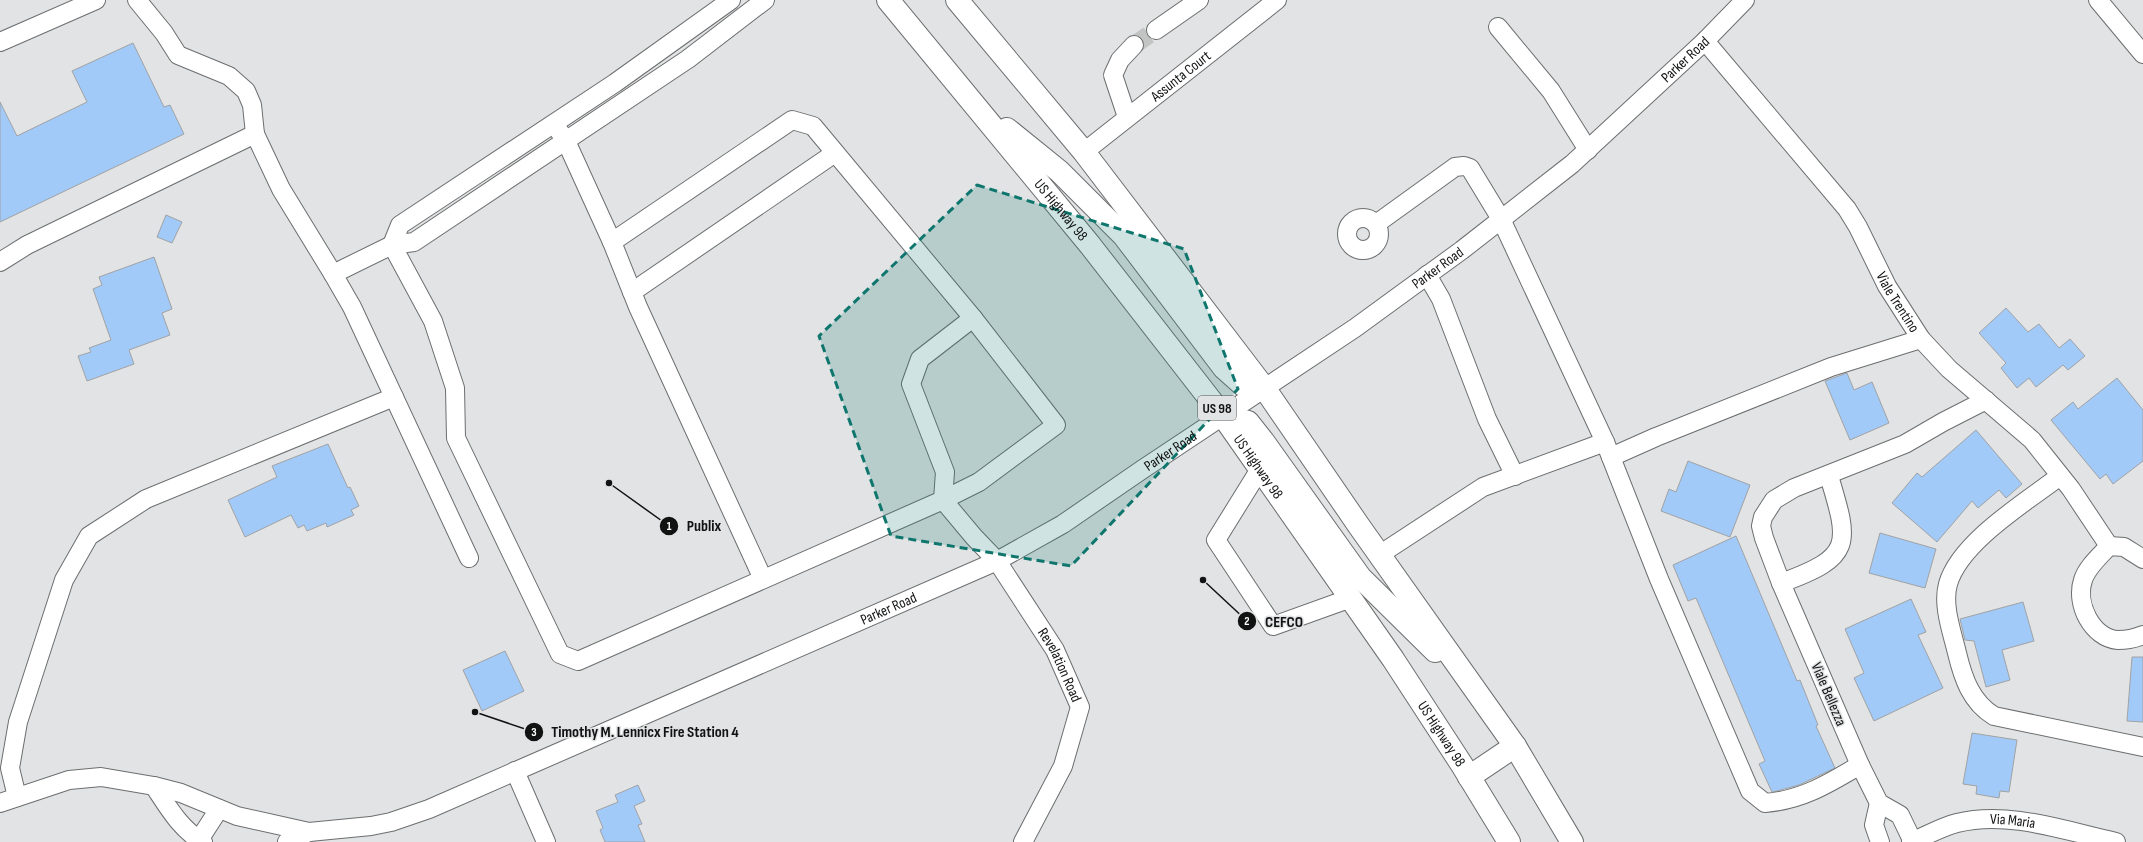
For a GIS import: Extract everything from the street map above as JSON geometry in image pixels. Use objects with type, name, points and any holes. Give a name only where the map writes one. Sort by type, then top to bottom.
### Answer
[{"type":"main road","name":"US Highway 98","points":[[888,0],[1090,245],[1223,416],[1393,659],[1509,842]]},
{"type":"main road","points":[[957,0],[1084,152],[1265,389],[1379,555],[1515,746],[1572,842]]},
{"type":"main road","points":[[972,101],[1059,171],[1124,236],[1224,368],[1243,385],[1265,389]]},
{"type":"main road","points":[[1223,416],[1248,422],[1360,577],[1477,693]]},
{"type":"main road","points":[[1469,777],[1515,746]]},
{"type":"street","points":[[0,42],[96,0]]},
{"type":"street","points":[[137,0],[164,33],[178,55],[229,76],[246,91],[252,105],[255,134],[281,190],[352,307],[469,558]]},
{"type":"street","points":[[392,245],[400,225],[552,122],[614,83],[731,0]]},
{"type":"street","points":[[333,274],[392,245],[414,242],[688,59],[765,0]]},
{"type":"street","points":[[1156,30],[1199,0]]},
{"type":"street","name":"Assunta Court","points":[[1084,152],[1257,6],[1277,0]]},
{"type":"street","name":"Parker Road","points":[[309,832],[345,830],[391,822],[429,809],[997,561],[1063,524],[1355,328],[1427,275],[1588,150],[1705,41],[1745,0]]},
{"type":"street","points":[[2098,0],[2143,54]]},
{"type":"street","points":[[1498,27],[1551,91],[1588,150]]},
{"type":"street","name":"Viale Trentino","points":[[1705,41],[1847,209],[1858,227],[1887,286],[1921,339],[1949,369],[2032,440],[2060,476],[2109,546]]},
{"type":"street","points":[[1127,117],[1113,75],[1120,60],[1134,45]]},
{"type":"street","points":[[392,245],[433,321],[455,388],[456,438],[560,654],[578,661],[943,500],[979,482],[1056,425],[973,318],[813,126],[792,120],[612,242]]},
{"type":"street","points":[[552,122],[566,140],[612,242],[632,292],[763,580]]},
{"type":"street","points":[[0,262],[27,245],[255,134]]},
{"type":"street","points":[[632,292],[835,153]]},
{"type":"street","points":[[1376,224],[1455,167],[1464,166],[1470,168],[1501,218],[1608,450],[1659,579],[1750,791],[1765,803],[1786,802],[1820,788],[1860,765]]},
{"type":"street","points":[[1427,275],[1441,299],[1487,419],[1515,476]]},
{"type":"street","points":[[943,500],[945,472],[911,384],[920,359],[973,318]]},
{"type":"street","points":[[1379,555],[1483,487],[1515,476],[1656,437],[1831,367],[1921,339]]},
{"type":"street","points":[[309,832],[237,816],[181,793],[120,779],[86,777],[69,780],[8,800],[10,768],[18,722],[64,580],[90,536],[146,499],[394,396]]},
{"type":"street","name":"Viale Bellezza","points":[[1879,803],[1860,765],[1781,584],[1761,526],[1764,517],[1774,500],[1794,488],[1828,476],[1905,444],[1986,400]]},
{"type":"street","points":[[1260,469],[1216,540],[1273,626],[1351,598]]},
{"type":"street","points":[[1781,584],[1811,572],[1826,564],[1838,550],[1842,538],[1843,525],[1828,476]]},
{"type":"street","points":[[2060,476],[1974,542],[1959,562],[1948,584],[1947,607],[1961,666],[1973,698],[1983,710],[1994,716],[2143,747]]},
{"type":"street","name":"Revelation Road","points":[[943,500],[974,537],[997,561],[1055,650],[1080,707],[1063,766],[1023,842]]},
{"type":"street","points":[[2143,559],[2124,546],[2109,546],[2091,565],[2083,580],[2081,598],[2084,611],[2090,623],[2103,634],[2118,640],[2143,635]]},
{"type":"street","points":[[515,772],[546,842]]},
{"type":"street","points":[[154,786],[177,819],[192,835],[201,841],[218,809]]},
{"type":"street","points":[[1880,842],[1874,825],[1879,803],[1900,816],[1913,842]]},
{"type":"street","name":"Via Maria","points":[[1913,842],[1956,824],[1980,820],[2014,820],[2116,842]]},
{"type":"street","points":[[287,842],[309,832]]},
{"type":"highlighted area","points":[[977,185],[1184,249],[1238,389],[1071,566],[891,536],[819,336]]},
{"type":"building","points":[[133,43],[164,107],[170,105],[184,134],[0,222],[0,102],[17,136],[87,102],[72,71]]},
{"type":"building","points":[[166,215],[182,222],[172,243],[157,237]]},
{"type":"building","points":[[154,257],[172,309],[162,313],[170,335],[129,350],[134,364],[87,381],[78,356],[91,352],[89,348],[111,340],[93,289],[102,285],[99,277]]},
{"type":"building","points":[[2006,308],[2028,332],[2039,324],[2059,348],[2070,339],[2085,356],[2068,370],[2063,365],[2036,387],[2029,378],[2017,388],[2001,368],[2006,363],[1979,333]]},
{"type":"building","points":[[1847,373],[1854,390],[1872,382],[1889,423],[1850,440],[1825,381]]},
{"type":"building","points":[[2117,378],[2143,410],[2143,461],[2113,484],[2106,474],[2100,479],[2051,420],[2073,402],[2078,409]]},
{"type":"building","points":[[1976,430],[2022,484],[2006,498],[1999,490],[1978,508],[1972,501],[1937,542],[1892,503],[1917,473],[1922,477]]},
{"type":"building","points":[[328,444],[348,488],[350,487],[359,506],[351,510],[354,515],[327,527],[326,523],[307,531],[304,525],[298,528],[291,515],[245,537],[228,500],[277,477],[272,466]]},
{"type":"building","points":[[1688,461],[1750,485],[1730,537],[1661,511],[1669,489],[1676,492]]},
{"type":"building","points":[[1880,533],[1936,549],[1925,588],[1869,573]]},
{"type":"building","points":[[1736,536],[1797,681],[1800,680],[1818,725],[1816,726],[1835,768],[1799,785],[1772,792],[1759,764],[1765,761],[1696,598],[1688,601],[1673,565]]},
{"type":"building","points":[[1911,599],[1926,632],[1918,635],[1943,688],[1874,721],[1854,678],[1864,673],[1845,629]]},
{"type":"building","points":[[2023,602],[2034,641],[2002,650],[2010,680],[1986,687],[1974,641],[1965,640],[1960,619]]},
{"type":"building","points":[[505,651],[524,691],[482,711],[463,670]]},
{"type":"building","points":[[2132,657],[2143,657],[2143,722],[2127,721]]},
{"type":"building","points":[[1972,733],[2017,740],[2009,792],[2000,791],[1999,798],[1976,794],[1977,786],[1963,784]]},
{"type":"building","points":[[638,785],[645,801],[634,806],[642,824],[638,825],[645,842],[605,842],[600,830],[603,828],[596,811],[618,802],[615,795]]},
{"type":"tunnel","points":[[1134,45],[1156,30]]},
{"type":"place","name":"Publix","points":[[609,483]]},
{"type":"place","name":"CEFCO","points":[[1203,580]]},
{"type":"place","name":"Timothy M. Lennicx Fire Station 4","points":[[475,712]]}]
